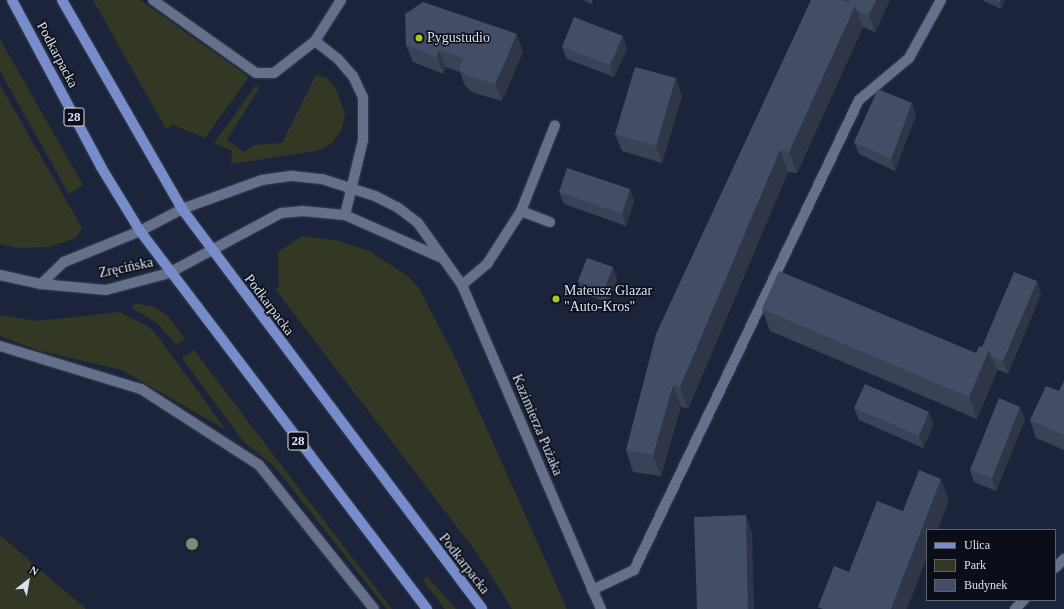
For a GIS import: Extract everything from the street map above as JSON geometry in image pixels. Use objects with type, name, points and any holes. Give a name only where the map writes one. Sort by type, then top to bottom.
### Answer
[{"type":"main road","name":"Podkarpacka","points":[[12,0],[101,167],[140,231],[169,273],[427,609]]},
{"type":"main road","name":"Podkarpacka","points":[[62,0],[182,209],[482,609]]},
{"type":"street","points":[[153,0],[256,73],[274,73],[315,41],[341,0]]},
{"type":"street","points":[[592,590],[634,570],[859,100],[909,58],[941,0]]},
{"type":"street","points":[[315,41],[343,64],[363,97],[363,140],[350,186],[345,215]]},
{"type":"street","points":[[462,285],[487,264],[521,211],[555,125]]},
{"type":"street","name":"Kazimierza Pużaka","points":[[182,209],[262,180],[292,176],[350,186],[397,207],[418,223],[440,257],[462,285],[601,609]]},
{"type":"street","name":"Zręcińska","points":[[41,284],[64,262],[140,231],[182,209]]},
{"type":"street","name":"Kazimierza Pużaka","points":[[212,250],[282,213],[302,211],[345,215],[440,257]]},
{"type":"street","points":[[521,211],[550,222]]},
{"type":"street","name":"Zręcińska","points":[[0,275],[41,284],[106,290],[169,273],[212,250]]},
{"type":"street","points":[[0,346],[141,389],[259,466],[374,609]]},
{"type":"street","points":[[1056,567],[1064,559]]},
{"type":"street","points":[[1015,609],[1023,601]]},
{"type":"green space","points":[[93,0],[140,0],[249,77],[205,138],[173,125],[166,129]]},
{"type":"green space","points":[[0,39],[83,185],[69,194],[0,71]]},
{"type":"green space","points":[[316,75],[327,78],[335,87],[345,114],[342,129],[332,143],[317,151],[231,164],[232,151],[214,143],[256,85],[259,88],[227,140],[244,152],[254,145],[282,143]]},
{"type":"green space","points":[[0,85],[82,228],[76,238],[48,247],[18,248],[0,244]]},
{"type":"green space","points":[[302,236],[340,241],[369,251],[409,277],[419,288],[457,362],[567,609],[512,609],[477,553],[275,289],[279,287],[278,252]]},
{"type":"green space","points":[[135,303],[155,307],[168,316],[185,339],[176,345],[157,323],[132,308]]},
{"type":"green space","points":[[119,312],[148,326],[159,338],[226,430],[122,370],[37,350],[0,336],[0,315],[37,321]]},
{"type":"green space","points":[[194,350],[392,609],[387,609],[275,467],[243,441],[182,358]]},
{"type":"green space","points":[[0,535],[86,609],[0,609]]},
{"type":"green space","points":[[427,576],[456,609],[445,609],[423,580]]},
{"type":"building","points":[[811,0],[842,0],[855,6],[789,152],[780,150],[680,387],[673,385],[653,455],[626,450],[656,334]]},
{"type":"building","points":[[850,0],[876,0],[869,15],[856,10],[855,6],[849,3]]},
{"type":"building","points":[[423,2],[517,34],[495,84],[468,76],[459,69],[464,58],[439,50],[437,57],[406,45],[405,14]]},
{"type":"building","points":[[574,17],[623,36],[610,65],[562,47]]},
{"type":"building","points":[[635,67],[676,78],[656,146],[615,134]]},
{"type":"building","points":[[878,89],[912,103],[891,159],[854,142]]},
{"type":"building","points":[[567,168],[630,189],[622,214],[559,192]]},
{"type":"building","points":[[587,258],[613,267],[604,290],[578,281]]},
{"type":"building","points":[[779,271],[976,353],[979,346],[989,350],[969,397],[762,309]]},
{"type":"building","points":[[1014,272],[1037,281],[1003,361],[991,356],[989,350],[982,347]]},
{"type":"building","points":[[1064,381],[1064,435],[1030,420],[1046,386],[1059,391]]},
{"type":"building","points":[[865,384],[929,412],[919,436],[854,408]]},
{"type":"building","points":[[999,398],[1020,407],[992,478],[970,470]]},
{"type":"building","points":[[919,470],[941,479],[891,609],[823,609],[818,607],[834,566],[849,572],[877,501],[903,511]]},
{"type":"building","points":[[746,515],[748,609],[697,609],[694,517]]},
{"type":"place","name":"Pygustudio","points":[[419,38]]},
{"type":"place","name":"Mateusz Glazar \"Auto-Kros\"","points":[[556,299]]}]
